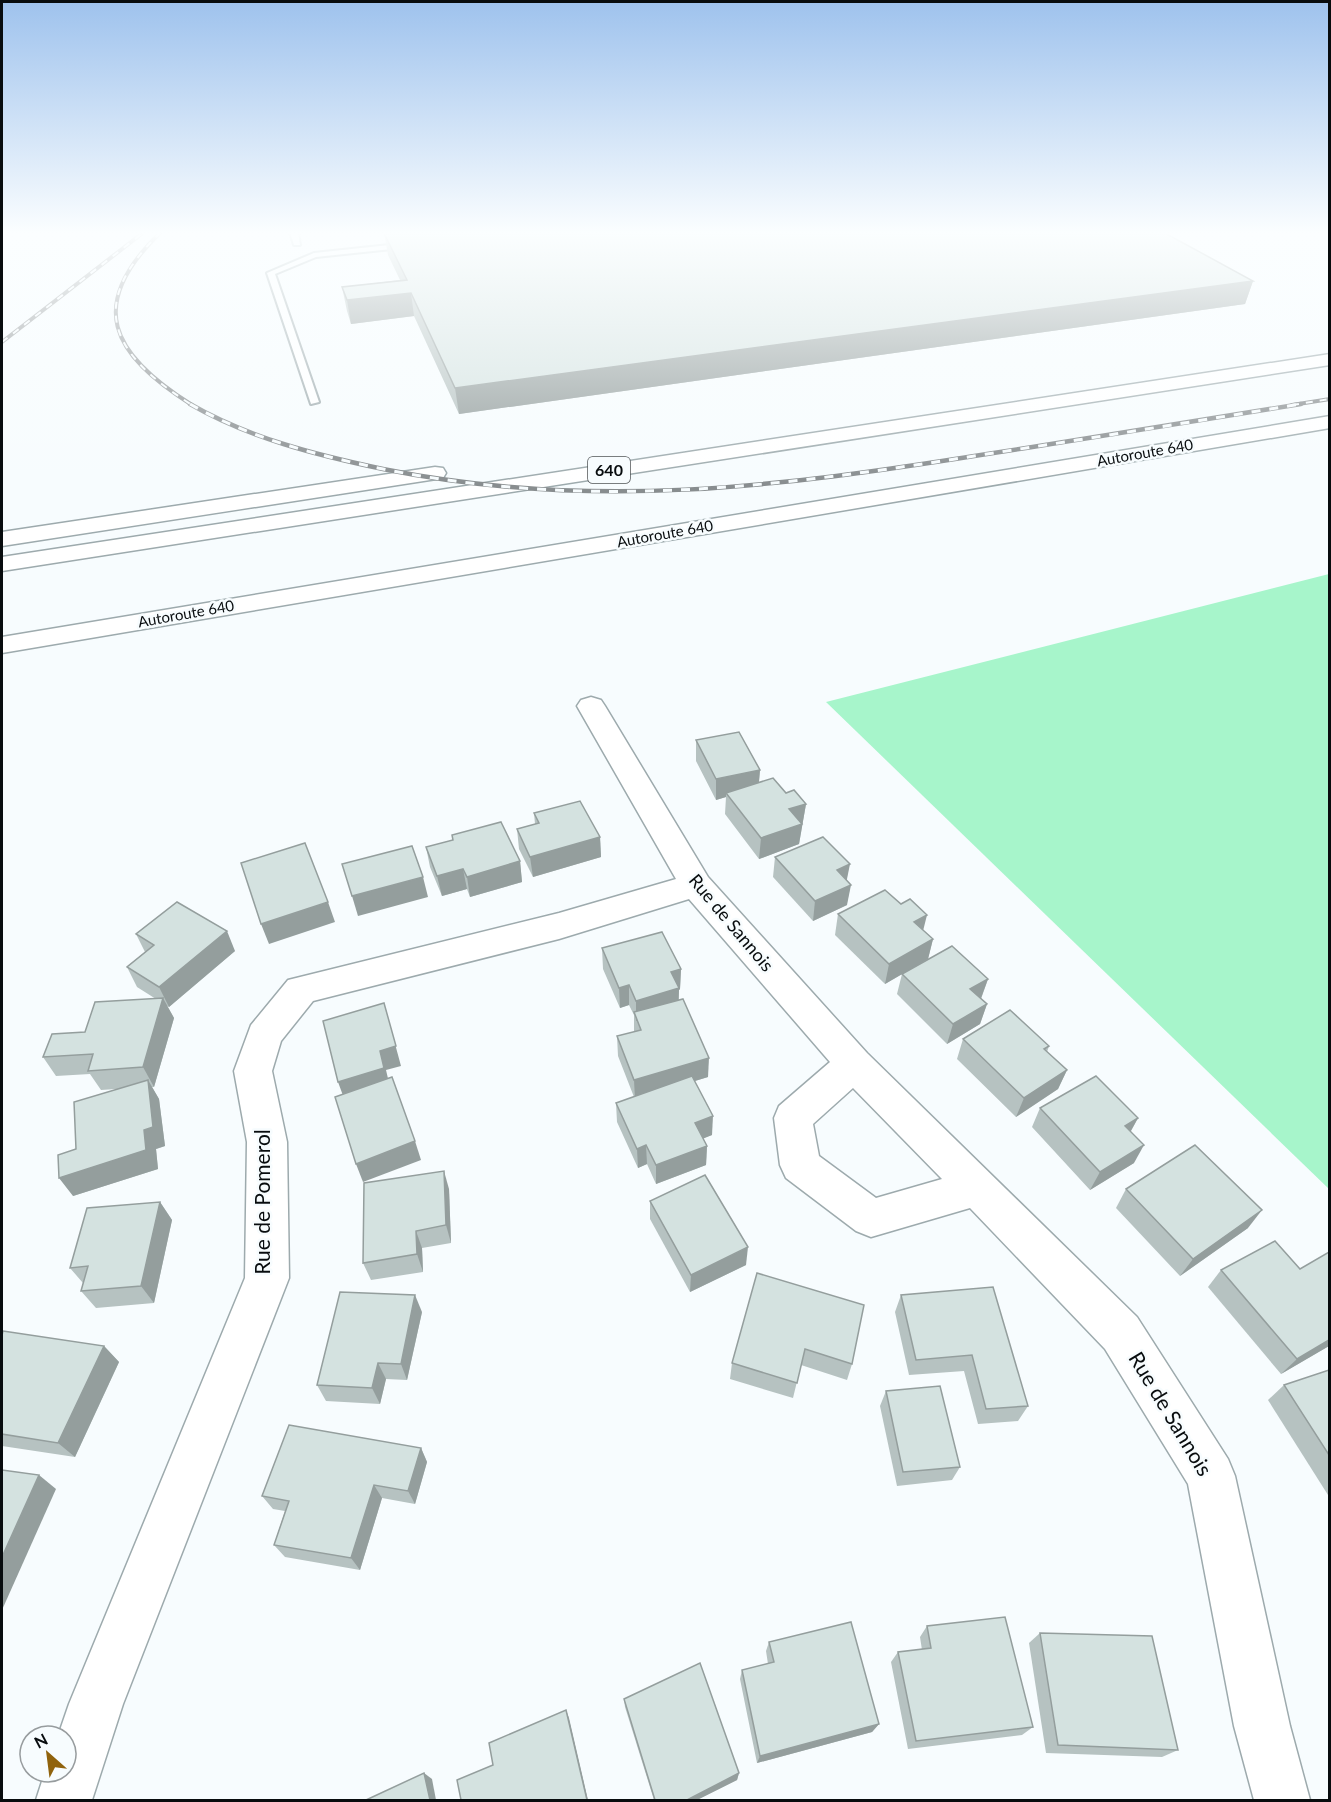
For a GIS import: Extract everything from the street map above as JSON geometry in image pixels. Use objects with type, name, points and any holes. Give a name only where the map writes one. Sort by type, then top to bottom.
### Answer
[{"type":"main road","name":"640","points":[[2,564],[1329,359]]},
{"type":"main road","points":[[774,425],[1217,376]]},
{"type":"main road","name":"Autoroute 640","points":[[2,645],[1329,422]]},
{"type":"main road","points":[[2,539],[453,471]]},
{"type":"main road","name":"Rue de Sannois","points":[[591,706],[696,885],[854,1064],[1121,1333],[1211,1476],[1262,1726],[1282,1800]]},
{"type":"main road","name":"Rue de Pomerol","points":[[64,1800],[96,1704],[267,1278],[267,1142],[253,1071],[264,1035],[301,990],[559,926],[696,885]]},
{"type":"main road","points":[[854,1064],[793,1118],[800,1166],[871,1218],[977,1188]]},
{"type":"lane","points":[[285,316],[314,402]]},
{"type":"green space","points":[[1330,574],[1329,1189],[826,702]]},
{"type":"building","points":[[422,316],[991,316],[455,388]]},
{"type":"building","points":[[739,732],[760,770],[716,779],[696,740]]},
{"type":"building","points":[[773,778],[786,793],[794,790],[806,804],[789,809],[802,824],[761,838],[726,793]]},
{"type":"building","points":[[580,801],[600,837],[530,857],[517,829],[539,823],[534,813]]},
{"type":"building","points":[[501,822],[520,861],[467,877],[463,869],[437,876],[426,847],[453,840],[452,835]]},
{"type":"building","points":[[823,837],[850,864],[837,870],[851,885],[815,901],[775,857]]},
{"type":"building","points":[[305,843],[328,902],[261,924],[241,863]]},
{"type":"building","points":[[412,846],[423,877],[352,896],[342,864]]},
{"type":"building","points":[[885,890],[901,904],[910,899],[927,915],[914,922],[933,939],[889,964],[838,914]]},
{"type":"building","points":[[177,902],[227,931],[159,987],[127,967],[154,945],[136,934]]},
{"type":"building","points":[[662,932],[681,969],[671,972],[679,988],[636,1001],[629,985],[619,988],[602,948]]},
{"type":"building","points":[[952,946],[988,979],[970,989],[987,1004],[953,1024],[902,974]]},
{"type":"building","points":[[163,998],[143,1067],[88,1071],[93,1054],[43,1057],[52,1034],[85,1032],[95,1002]]},
{"type":"building","points":[[683,999],[709,1058],[634,1080],[617,1036],[641,1030],[634,1012]]},
{"type":"building","points":[[384,1003],[396,1046],[380,1051],[384,1068],[338,1082],[323,1021]]},
{"type":"building","points":[[1010,1010],[1049,1046],[1044,1049],[1067,1070],[1024,1098],[963,1039]]},
{"type":"building","points":[[692,1076],[713,1116],[695,1123],[707,1146],[656,1165],[646,1145],[637,1149],[616,1103]]},
{"type":"building","points":[[1096,1076],[1138,1118],[1125,1126],[1144,1145],[1100,1172],[1040,1108]]},
{"type":"building","points":[[392,1077],[415,1141],[356,1164],[335,1097]]},
{"type":"building","points":[[148,1080],[153,1127],[144,1130],[146,1150],[59,1178],[58,1155],[76,1149],[74,1102]]},
{"type":"building","points":[[1195,1145],[1262,1210],[1193,1259],[1126,1189]]},
{"type":"building","points":[[444,1171],[446,1225],[416,1231],[417,1254],[363,1263],[364,1183]]},
{"type":"building","points":[[705,1175],[748,1247],[691,1275],[650,1201]]},
{"type":"building","points":[[160,1202],[141,1286],[81,1291],[88,1266],[70,1268],[87,1208]]},
{"type":"building","points":[[1275,1241],[1300,1269],[1329,1252],[1329,1340],[1297,1359],[1221,1270]]},
{"type":"building","points":[[757,1273],[864,1305],[852,1364],[805,1349],[797,1383],[732,1363]]},
{"type":"building","points":[[993,1287],[1028,1406],[986,1409],[972,1355],[916,1360],[901,1295]]},
{"type":"building","points":[[340,1292],[415,1295],[401,1364],[378,1363],[372,1388],[317,1385]]},
{"type":"building","points":[[3,1331],[104,1346],[58,1443],[2,1434]]},
{"type":"building","points":[[1329,1370],[1329,1455],[1284,1385]]},
{"type":"building","points":[[940,1386],[960,1467],[903,1472],[886,1391]]},
{"type":"building","points":[[289,1425],[421,1448],[408,1491],[374,1485],[351,1558],[274,1545],[289,1501],[262,1496]]},
{"type":"building","points":[[2,1470],[39,1475],[2,1557]]},
{"type":"building","points":[[1005,1617],[1033,1727],[916,1741],[898,1652],[931,1648],[927,1626]]},
{"type":"building","points":[[851,1622],[879,1724],[760,1756],[742,1670],[774,1662],[769,1642]]},
{"type":"building","points":[[1040,1633],[1152,1636],[1178,1750],[1058,1745]]},
{"type":"building","points":[[700,1663],[739,1773],[687,1800],[655,1800],[624,1699]]},
{"type":"building","points":[[566,1710],[587,1800],[461,1800],[457,1780],[493,1765],[489,1743]]},
{"type":"building","points":[[424,1773],[430,1800],[366,1800]]},
{"type":"railway","points":[[2,342],[35,316]]},
{"type":"railway","points":[[117,316],[118,327],[127,347],[142,367],[164,386],[192,405]]},
{"type":"railway","points":[[1292,405],[1330,399]]},
{"type":"railway","points":[[190,404],[259,436],[333,458],[383,469],[460,482],[536,489],[611,491],[685,490],[834,476],[1301,404]]}]
